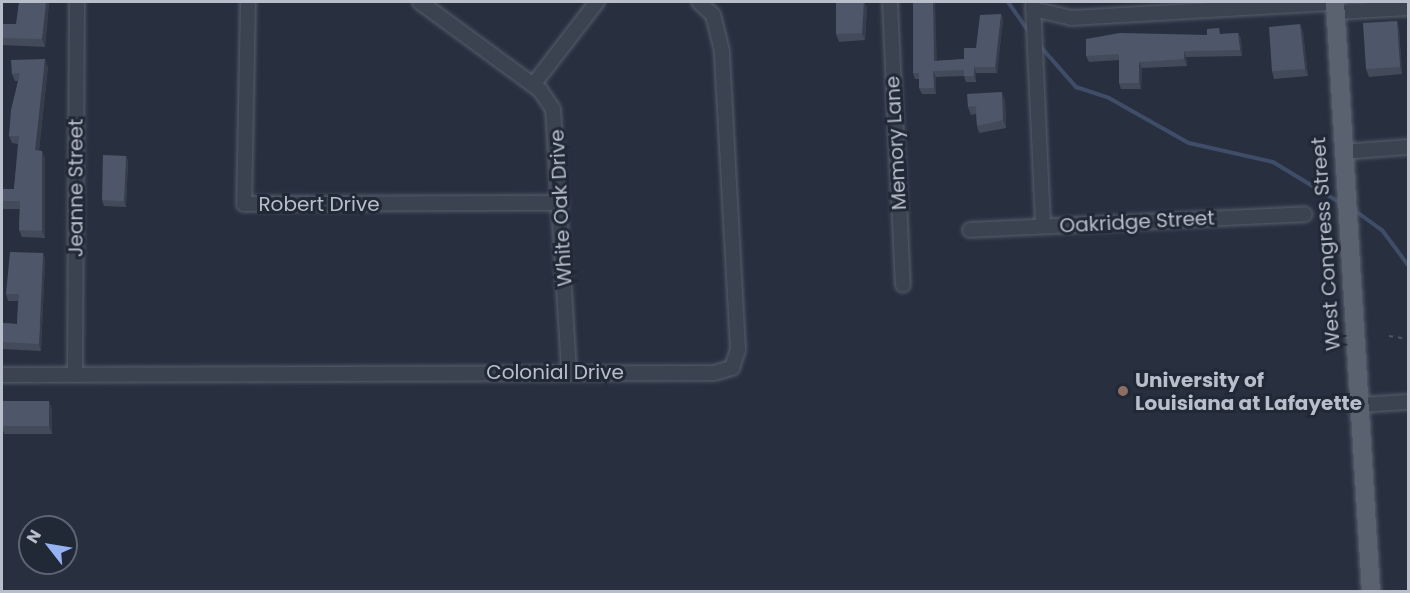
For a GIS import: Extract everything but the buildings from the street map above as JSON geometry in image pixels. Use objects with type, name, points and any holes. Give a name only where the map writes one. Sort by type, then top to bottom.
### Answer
[{"type":"main road","name":"West Congress Street","points":[[1335,6],[1345,226],[1371,591]]},
{"type":"street","name":"Jeanne Street","points":[[75,375],[77,2]]},
{"type":"street","name":"Robert Drive","points":[[248,2],[244,204],[561,203]]},
{"type":"street","name":"White Oak Drive","points":[[420,2],[533,85],[549,101],[556,120],[569,371]]},
{"type":"street","points":[[533,85],[597,2]]},
{"type":"street","name":"Colonial Drive","points":[[2,375],[569,371],[714,373],[736,363],[722,51],[713,15],[699,2]]},
{"type":"street","name":"Memory Lane","points":[[890,2],[903,285]]},
{"type":"street","points":[[1043,226],[1033,5],[1071,18],[1335,6],[1408,8]]},
{"type":"street","points":[[1342,152],[1408,147]]},
{"type":"street","name":"Oakridge Street","points":[[970,230],[1305,214]]},
{"type":"street","points":[[1359,405],[1408,402]]},
{"type":"path","points":[[1389,336],[1408,339]]},
{"type":"waterway","points":[[1008,2],[1030,33]]},
{"type":"waterway","points":[[1040,46],[1076,87],[1109,98],[1189,143],[1273,162],[1342,204]]},
{"type":"waterway","points":[[1354,210],[1382,230],[1408,265]]},
{"type":"place","name":"University of Louisiana at Lafayette","points":[[1123,391]]}]
